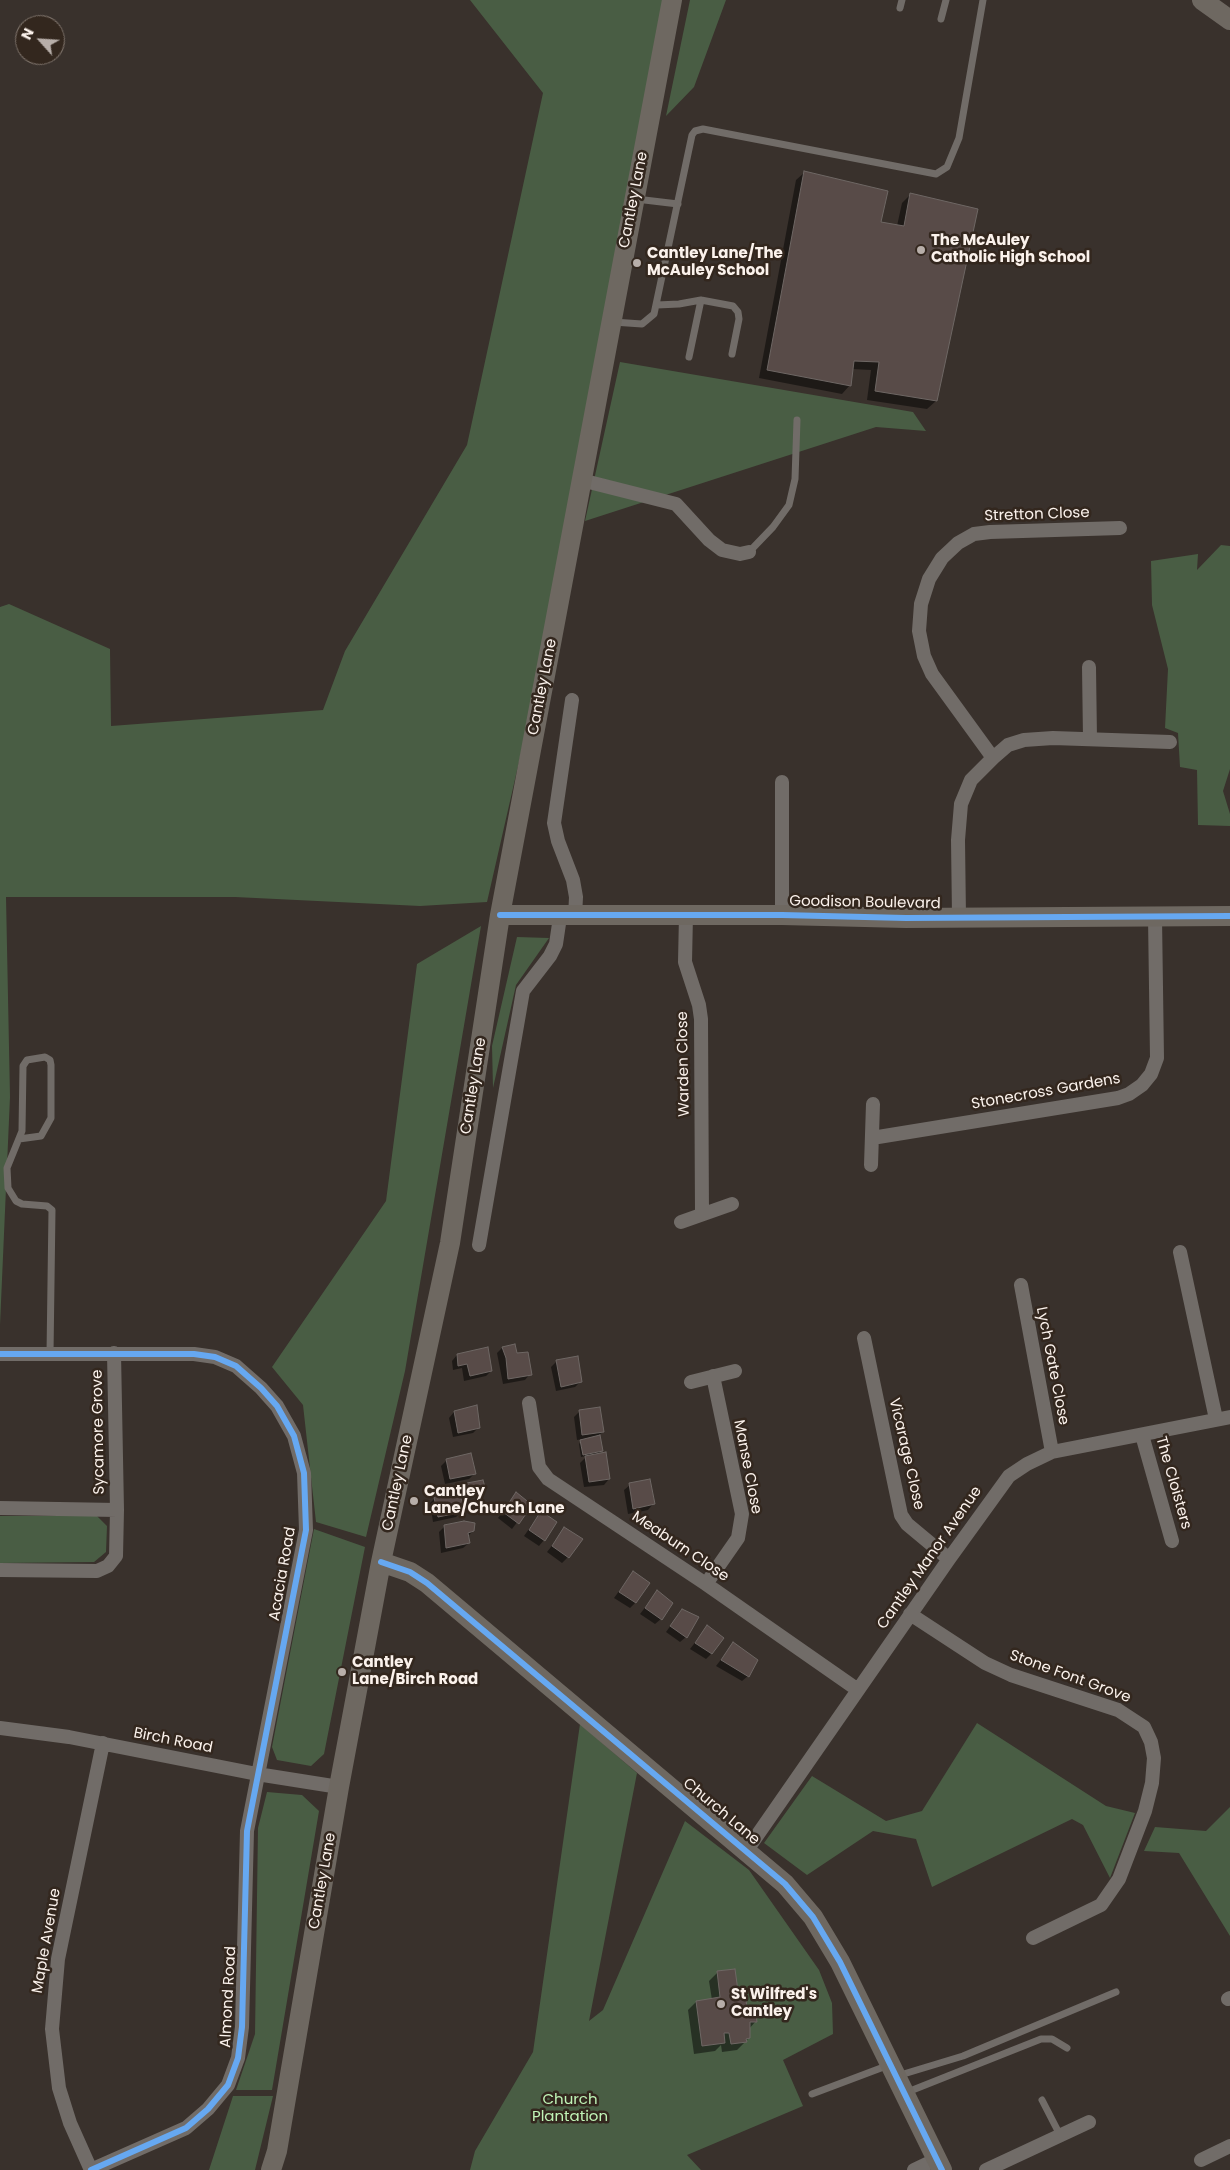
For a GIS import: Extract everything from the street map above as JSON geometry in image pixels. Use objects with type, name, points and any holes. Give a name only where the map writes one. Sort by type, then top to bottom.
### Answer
[{"type":"main road","name":"Cantley Lane","points":[[271,2170],[277,2151],[339,1787],[381,1562],[450,1243],[500,915],[672,0]]},
{"type":"main road","points":[[1202,0],[1230,20]]},
{"type":"main road","name":"Goodison Boulevard","points":[[500,915],[567,917],[782,915],[906,918],[1230,916]]},
{"type":"main road","name":"Church Lane","points":[[381,1562],[410,1572],[427,1583],[747,1850],[785,1884],[813,1917],[840,1962],[939,2165]]},
{"type":"street","points":[[581,480],[676,504],[709,540],[722,550],[740,554],[749,552]]},
{"type":"street","name":"Stretton Close","points":[[993,758],[932,674],[924,656],[919,631],[921,604],[929,579],[942,558],[958,543],[974,534],[1120,528]]},
{"type":"street","points":[[1089,667],[1090,739]]},
{"type":"street","name":"Cantley Lane","points":[[479,1246],[522,991],[553,950],[576,897],[573,880],[558,841],[554,823],[572,700]]},
{"type":"street","points":[[959,917],[958,840],[961,804],[971,780],[1008,745],[1024,740],[1053,738],[1170,742]]},
{"type":"street","points":[[782,782],[782,915]]},
{"type":"street","name":"Warden Close","points":[[686,915],[685,962],[699,1005],[701,1019],[702,1214]]},
{"type":"street","name":"Stonecross Gardens","points":[[872,1138],[1118,1098],[1129,1094],[1142,1085],[1151,1074],[1157,1058],[1155,917]]},
{"type":"street","points":[[871,1165],[873,1104]]},
{"type":"street","points":[[681,1222],[732,1204]]},
{"type":"street","points":[[1180,1252],[1216,1419]]},
{"type":"street","name":"Lych Gate Close","points":[[1020,1285],[1052,1452]]},
{"type":"street","name":"Vicarage Close","points":[[864,1338],[901,1515],[907,1524],[949,1559]]},
{"type":"street","name":"Sycamore Grove","points":[[0,1570],[97,1571],[108,1566],[116,1556],[114,1353]]},
{"type":"street","name":"Acacia Road","points":[[0,1354],[194,1354],[214,1357],[236,1366],[261,1388],[277,1406],[294,1436],[304,1473],[306,1530],[257,1774]]},
{"type":"street","points":[[691,1382],[735,1372]]},
{"type":"street","name":"Manse Close","points":[[706,1584],[738,1538],[742,1514],[712,1376]]},
{"type":"street","name":"Meaburn Close","points":[[529,1403],[539,1467],[548,1479],[706,1584],[858,1690]]},
{"type":"street","name":"Cantley Manor Avenue","points":[[747,1850],[910,1614],[1009,1476],[1026,1464],[1052,1452],[1230,1417]]},
{"type":"street","name":"The Cloisters","points":[[1142,1434],[1172,1541]]},
{"type":"street","name":"Sycamore Grove","points":[[0,1508],[117,1510]]},
{"type":"street","name":"Stone Font Grove","points":[[910,1614],[985,1663],[1011,1675],[1118,1710],[1144,1727],[1151,1742],[1154,1758],[1152,1783],[1145,1811],[1120,1879],[1101,1904],[1033,1938]]},
{"type":"street","name":"Birch Road","points":[[0,1728],[103,1743],[257,1774],[339,1787]]},
{"type":"street","name":"Maple Avenue","points":[[91,2170],[70,2124],[59,2088],[52,2029],[58,1959],[103,1743]]},
{"type":"street","name":"Almond Road","points":[[91,2170],[186,2128],[208,2109],[228,2085],[238,2058],[242,2026],[247,1830],[257,1774]]},
{"type":"street","points":[[986,2170],[1089,2122]]},
{"type":"street","points":[[1201,2160],[1230,2146]]},
{"type":"street","points":[[914,2170],[939,2165]]},
{"type":"lane","points":[[900,8],[902,0]]},
{"type":"lane","points":[[941,19],[946,0]]},
{"type":"lane","points":[[610,322],[642,324],[654,314],[692,135],[703,128],[936,174],[947,167],[959,138],[983,0]]},
{"type":"lane","points":[[634,199],[678,204]]},
{"type":"lane","points":[[656,304],[679,304],[701,300],[733,306],[738,312],[739,319],[732,354]]},
{"type":"lane","points":[[689,356],[701,300]]},
{"type":"lane","points":[[749,552],[773,527],[788,505],[795,479],[797,420]]},
{"type":"lane","points":[[19,1139],[41,1136],[51,1118],[51,1065],[50,1060],[45,1057],[27,1060],[23,1066],[22,1131],[7,1168],[8,1188],[11,1196],[22,1204],[47,1206],[52,1210],[50,1354]]},
{"type":"lane","points":[[897,2078],[962,2056],[1116,1992]]},
{"type":"lane","points":[[812,2094],[897,2078],[1041,2038],[1052,2039],[1067,2048]]},
{"type":"lane","points":[[1042,2100],[1060,2136]]},
{"type":"green space","points":[[470,0],[678,0],[573,525],[487,902],[420,906],[235,897],[6,897],[10,1097],[0,1325],[0,607],[9,604],[110,649],[111,726],[323,710],[345,651],[467,445],[543,93]]},
{"type":"green space","points":[[690,0],[726,0],[694,87],[666,116]]},
{"type":"green space","points":[[620,362],[913,412],[926,431],[876,427],[585,521]]},
{"type":"green space","points":[[1221,545],[1230,546],[1230,769],[1223,791],[1230,814],[1230,826],[1198,825],[1197,770],[1180,767],[1178,733],[1165,728],[1168,669],[1152,605],[1151,561],[1198,554],[1197,570]]},
{"type":"green space","points":[[481,926],[405,1371],[366,1537],[316,1522],[303,1405],[272,1367],[386,1201],[417,964]]},
{"type":"green space","points":[[517,937],[549,938],[516,985],[493,1088],[492,1046]]},
{"type":"green space","points":[[0,1516],[97,1516],[107,1526],[106,1552],[94,1562],[0,1563]]},
{"type":"green space","points":[[314,1529],[365,1547],[324,1754],[311,1766],[277,1760],[272,1747]]},
{"type":"green space","points":[[977,1723],[1106,1806],[1135,1813],[1110,1878],[1083,1825],[1072,1819],[932,1887],[916,1839],[873,1831],[807,1875],[764,1843],[812,1776],[886,1821],[922,1811]]},
{"type":"green space","name":"Church Plantation","points":[[580,1724],[637,1773],[589,2021],[603,2010],[685,1821],[749,1870],[819,1970],[832,2003],[833,2034],[783,2060],[803,2106],[687,2155],[701,2170],[470,2170],[475,2151],[533,2052]]},
{"type":"green space","points":[[267,1792],[302,1795],[319,1811],[272,2090],[236,2090],[255,2034],[258,1828]]},
{"type":"green space","points":[[1230,1807],[1230,1936],[1179,1853],[1144,1851],[1155,1827],[1206,1831]]},
{"type":"green space","points":[[233,2096],[273,2096],[255,2170],[209,2170]]},
{"type":"building","points":[[804,171],[888,191],[881,222],[904,226],[910,193],[978,209],[937,401],[875,391],[879,362],[854,361],[851,386],[767,370]]},
{"type":"building","points":[[515,1344],[517,1353],[528,1352],[532,1375],[508,1379],[506,1358],[502,1347]]},
{"type":"building","points":[[488,1347],[492,1371],[470,1376],[467,1364],[458,1366],[457,1354]]},
{"type":"building","points":[[578,1356],[582,1382],[561,1387],[556,1360]]},
{"type":"building","points":[[477,1405],[480,1428],[458,1433],[454,1411]]},
{"type":"building","points":[[600,1407],[604,1432],[582,1435],[579,1410]]},
{"type":"building","points":[[600,1435],[603,1451],[583,1455],[580,1440]]},
{"type":"building","points":[[606,1452],[610,1479],[589,1482],[585,1456]]},
{"type":"building","points":[[471,1453],[476,1474],[450,1479],[446,1459]]},
{"type":"building","points":[[650,1479],[655,1504],[633,1509],[629,1483]]},
{"type":"building","points":[[483,1480],[485,1487],[468,1490],[467,1483]]},
{"type":"building","points":[[460,1490],[463,1512],[438,1517],[434,1497]]},
{"type":"building","points":[[516,1492],[532,1505],[519,1524],[503,1512]]},
{"type":"building","points":[[541,1511],[557,1522],[545,1541],[529,1530]]},
{"type":"building","points":[[464,1521],[475,1523],[474,1531],[468,1533],[470,1543],[446,1548],[444,1525]]},
{"type":"building","points":[[564,1527],[583,1539],[569,1558],[552,1546]]},
{"type":"building","points":[[633,1571],[650,1583],[636,1603],[619,1592]]},
{"type":"building","points":[[657,1590],[673,1603],[662,1620],[645,1608]]},
{"type":"building","points":[[682,1609],[699,1617],[687,1638],[670,1626]]},
{"type":"building","points":[[707,1625],[724,1638],[712,1654],[695,1643]]},
{"type":"building","points":[[733,1642],[758,1660],[749,1677],[721,1660]]},
{"type":"building","name":"St Wilfred's Cantley","points":[[735,1969],[738,1991],[745,1990],[747,2009],[755,2008],[757,2022],[750,2022],[750,2038],[746,2039],[747,2042],[731,2044],[729,2033],[724,2033],[725,2043],[702,2046],[696,2001],[720,1997],[717,1971]]},
{"type":"cycle path","points":[[500,915],[782,915],[906,918],[1230,916]]},
{"type":"cycle path","points":[[0,1354],[194,1354],[215,1357],[236,1366],[261,1388],[277,1406],[294,1436],[304,1473],[306,1530],[247,1831],[242,2027],[238,2058],[228,2085],[208,2109],[186,2128],[91,2170]]},
{"type":"cycle path","points":[[381,1562],[410,1572],[427,1583],[785,1884],[813,1917],[840,1962],[942,2170]]},
{"type":"place","name":"The McAuley Catholic High School","points":[[921,250]]},
{"type":"place","name":"Cantley Lane/The McAuley School","points":[[637,263]]},
{"type":"place","name":"Cantley Lane/Church Lane","points":[[414,1501]]},
{"type":"place","name":"Cantley Lane/Birch Road","points":[[342,1672]]},
{"type":"place","name":"St Wilfred's Cantley","points":[[721,2004]]}]
